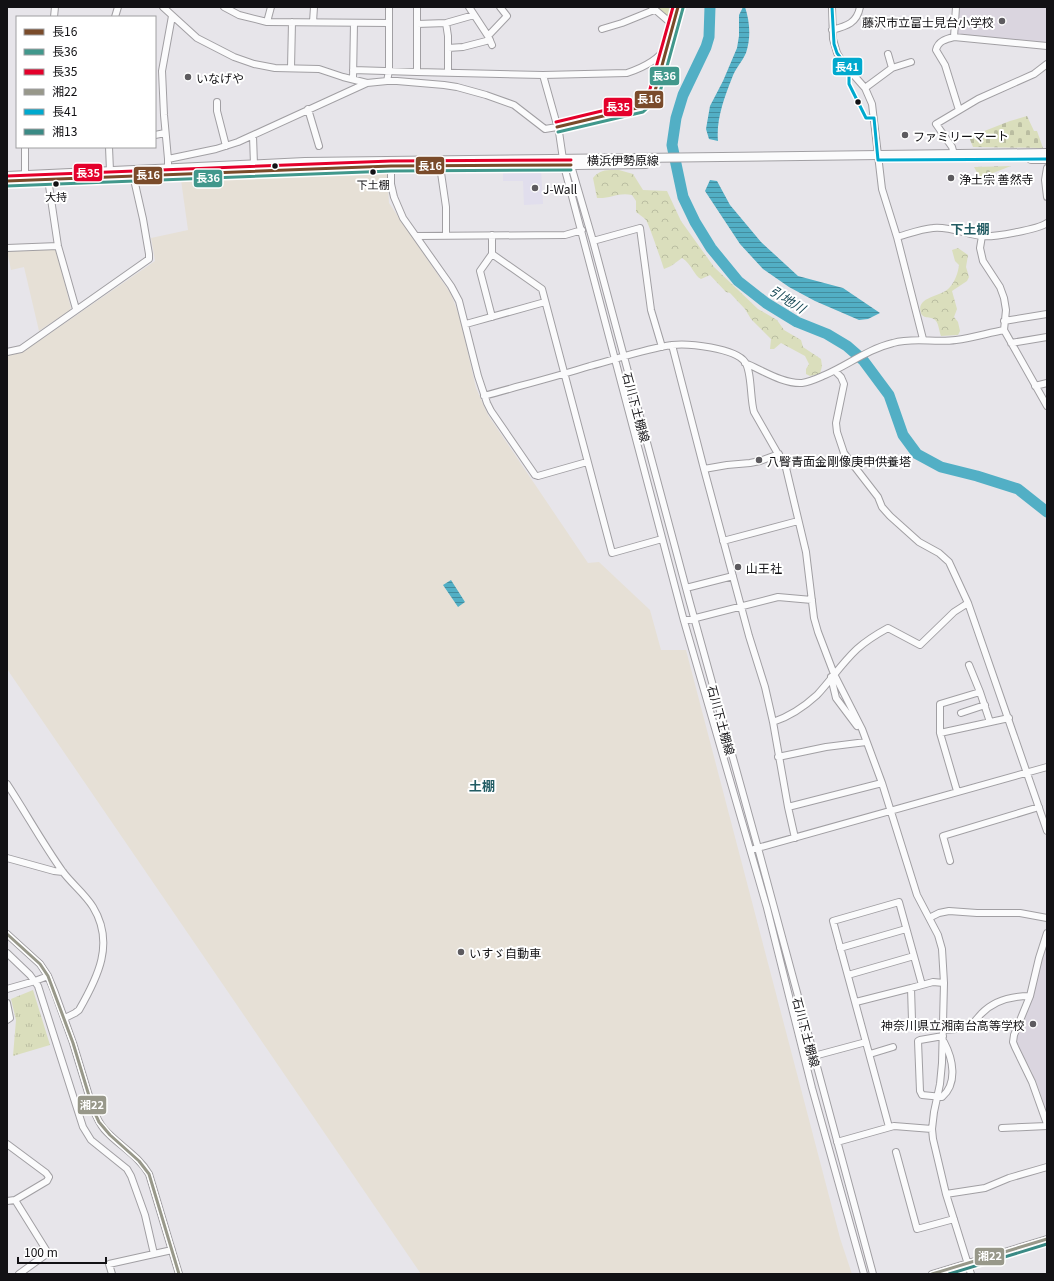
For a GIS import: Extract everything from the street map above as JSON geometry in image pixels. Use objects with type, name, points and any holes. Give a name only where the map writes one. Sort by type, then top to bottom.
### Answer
[{"type":"main road","name":"横浜伊勢原線","points":[[878,158],[954,154],[1047,153]]},
{"type":"main road","name":"横浜伊勢原線","points":[[7,181],[25,178],[110,171],[360,161],[567,162],[878,158],[1047,159]]},
{"type":"main road","name":"横浜伊勢原線","points":[[7,176],[48,180],[133,175],[391,166],[567,162]]},
{"type":"street","points":[[163,7],[197,38],[234,57],[254,64],[275,68],[319,69],[367,83]]},
{"type":"street","points":[[267,22],[271,7]]},
{"type":"street","points":[[313,22],[314,7]]},
{"type":"street","points":[[387,81],[389,71],[389,7]]},
{"type":"street","points":[[417,7],[417,72]]},
{"type":"street","points":[[469,7],[490,40]]},
{"type":"street","points":[[448,48],[463,47],[490,40],[507,16],[501,7]]},
{"type":"street","points":[[353,70],[542,75],[627,73],[637,70],[649,63],[660,55],[668,45],[678,7]]},
{"type":"street","points":[[832,7],[832,30],[837,53],[870,96],[874,111],[882,189],[897,237],[924,339]]},
{"type":"street","points":[[832,30],[846,26],[855,20],[860,7]]},
{"type":"street","points":[[954,37],[956,7]]},
{"type":"street","points":[[228,8],[239,15],[267,22],[389,23]]},
{"type":"street","points":[[602,29],[622,23],[653,8],[673,25]]},
{"type":"street","points":[[417,24],[446,23],[474,15]]},
{"type":"street","points":[[168,169],[162,71],[172,16]]},
{"type":"street","points":[[291,68],[292,22]]},
{"type":"street","points":[[353,79],[354,23]]},
{"type":"street","points":[[446,23],[448,72]]},
{"type":"street","points":[[959,110],[945,65],[936,50],[937,46],[945,39],[954,37],[1047,46]]},
{"type":"street","points":[[888,54],[892,68]]},
{"type":"street","points":[[865,88],[892,68],[911,62]]},
{"type":"street","points":[[954,154],[952,147],[936,124],[978,99],[1034,74],[1047,64]]},
{"type":"street","points":[[542,75],[567,162]]},
{"type":"street","points":[[168,159],[226,146],[253,136],[308,109],[367,83],[387,81],[457,87],[514,105],[544,129],[557,127]]},
{"type":"street","points":[[217,102],[217,111],[226,146]]},
{"type":"street","points":[[308,109],[319,146]]},
{"type":"street","points":[[156,135],[165,134]]},
{"type":"street","points":[[253,136],[254,165]]},
{"type":"street","points":[[24,148],[25,178]]},
{"type":"street","points":[[109,148],[110,171]]},
{"type":"street","name":"石川下土棚線","points":[[567,162],[614,359],[662,539],[684,621],[751,850],[812,1088],[864,1274]]},
{"type":"street","name":"石川下土棚線","points":[[567,162],[592,241],[624,356],[694,619],[758,848],[873,1274]]},
{"type":"street","points":[[391,166],[391,184],[395,202],[403,218],[451,286],[459,302],[484,396],[491,411],[535,475],[538,476],[587,462]]},
{"type":"street","points":[[440,166],[446,207],[446,235]]},
{"type":"street","points":[[1047,168],[1044,180],[1047,197]]},
{"type":"street","points":[[7,352],[21,349],[149,259],[143,219],[133,175]]},
{"type":"street","points":[[48,180],[58,246],[76,310]]},
{"type":"street","points":[[897,237],[933,228],[945,228],[982,236],[992,236],[1040,227],[1047,223]]},
{"type":"street","points":[[592,241],[640,228],[651,310],[662,348]]},
{"type":"street","points":[[416,236],[565,235],[582,230]]},
{"type":"street","points":[[492,235],[492,254],[480,270],[492,316]]},
{"type":"street","points":[[982,236],[980,248],[983,261],[1000,287],[1006,304],[1004,330],[1047,406]]},
{"type":"street","points":[[7,248],[58,246]]},
{"type":"street","points":[[492,254],[542,289],[612,552],[662,539]]},
{"type":"street","points":[[466,324],[545,302]]},
{"type":"street","points":[[1004,321],[1047,314]]},
{"type":"street","points":[[745,363],[783,379],[795,383],[804,383],[835,370],[866,353],[893,343],[924,339],[942,341],[958,340],[1004,330]]},
{"type":"street","points":[[1011,342],[1047,337]]},
{"type":"street","points":[[484,396],[624,356],[672,345],[688,344],[712,348],[741,358],[745,363],[748,370],[754,412],[786,468],[806,552],[818,632],[833,675],[864,735],[882,783],[917,895],[938,935],[942,948],[944,983],[942,1072],[932,1129],[946,1194],[971,1274]]},
{"type":"street","points":[[672,345],[723,540],[765,686],[788,807],[796,838]]},
{"type":"street","points":[[835,370],[841,377],[844,384],[836,423],[837,432],[844,453],[878,497],[882,507],[890,516],[919,542],[939,553],[949,562],[968,603],[1047,831]]},
{"type":"street","points":[[1035,386],[1047,383]]},
{"type":"street","points":[[704,470],[727,465],[756,462],[779,454]]},
{"type":"street","points":[[723,540],[798,521]]},
{"type":"street","points":[[686,588],[733,576]]},
{"type":"street","points":[[684,621],[778,597],[812,600]]},
{"type":"street","points":[[773,722],[780,720],[809,702],[857,649],[873,636],[888,628],[920,645],[954,612],[968,603]]},
{"type":"street","points":[[969,665],[990,722]]},
{"type":"street","points":[[833,675],[833,691],[836,698],[864,735]]},
{"type":"street","points":[[957,791],[940,733],[940,704],[980,692]]},
{"type":"street","points":[[961,713],[985,705]]},
{"type":"street","points":[[940,733],[1009,718]]},
{"type":"street","points":[[778,757],[826,747],[866,742]]},
{"type":"street","points":[[751,850],[1047,767]]},
{"type":"street","points":[[788,807],[882,783]]},
{"type":"street","points":[[7,784],[64,872],[92,906],[98,918],[104,938],[102,958],[82,1005],[76,1013],[65,1018]]},
{"type":"street","points":[[950,861],[943,836],[1039,807]]},
{"type":"street","points":[[7,858],[54,871],[64,872]]},
{"type":"street","points":[[889,1127],[833,921],[899,902],[922,985]]},
{"type":"street","points":[[929,918],[939,913],[949,911],[977,913],[1020,913],[1047,918]]},
{"type":"street","points":[[840,948],[906,929]]},
{"type":"street","points":[[1002,1128],[1047,1125],[1032,1082],[1013,1042],[1016,1027],[1030,996],[1039,958],[1047,933]]},
{"type":"street","points":[[7,934],[40,964],[48,976],[65,1018],[97,1119],[111,1136],[136,1156],[144,1165],[149,1174],[179,1274]]},
{"type":"street","points":[[7,954],[36,981],[83,1127],[91,1140],[127,1170],[131,1176],[145,1215],[154,1254]]},
{"type":"street","points":[[848,975],[914,956]]},
{"type":"street","points":[[7,989],[48,976]]},
{"type":"street","points":[[856,1002],[933,982],[944,983]]},
{"type":"street","points":[[911,988],[912,1020]]},
{"type":"street","points":[[943,1035],[949,1052],[953,1079],[948,1092],[942,1097],[922,1094],[920,1091],[918,1041],[943,1035],[956,1029],[969,1026],[982,1013],[998,1003],[1015,996],[1030,996]]},
{"type":"street","points":[[7,1004],[10,1018],[7,1020]]},
{"type":"street","points":[[814,1056],[866,1042]]},
{"type":"street","points":[[870,1054],[893,1047]]},
{"type":"street","points":[[837,1142],[894,1126],[932,1129]]},
{"type":"street","points":[[7,1144],[46,1173],[49,1177],[47,1181],[15,1200],[7,1201]]},
{"type":"street","points":[[896,1152],[917,1229],[954,1219]]},
{"type":"street","points":[[946,1194],[985,1188],[1008,1178],[1047,1167]]},
{"type":"street","points":[[15,1200],[48,1253],[19,1274]]},
{"type":"street","points":[[932,1274],[1047,1238]]},
{"type":"street","points":[[112,1274],[109,1264],[172,1250]]},
{"type":"shaded area","name":"藤沢市立富士見台小学校","points":[[959,7],[1047,7],[1047,44],[957,35]]},
{"type":"shaded area","points":[[541,170],[543,204],[524,205],[523,181],[503,181],[503,171]]},
{"type":"shaded area","points":[[385,171],[387,173],[389,203],[451,294],[460,318],[476,388],[488,415],[588,563],[599,562],[650,610],[661,650],[686,650],[840,1238],[852,1274],[421,1274],[7,669],[7,356],[23,352],[155,261],[151,238],[188,230],[181,180]]},
{"type":"shaded area","points":[[56,249],[71,308],[69,311],[39,331],[24,267],[11,270],[7,251]]},
{"type":"shaded area","name":"神奈川県立湘南台高等学校","points":[[1047,941],[1047,1114],[1031,1070],[1015,1042],[1016,1028],[1032,996]]},
{"type":"green space","points":[[653,7],[674,7],[670,20]]},
{"type":"green space","points":[[1027,116],[1034,131],[1037,131],[1043,148],[973,147],[969,137]]},
{"type":"green space","points":[[1011,166],[980,178],[974,167]]},
{"type":"green space","points":[[608,170],[619,170],[633,174],[643,190],[667,191],[681,221],[714,267],[758,309],[777,320],[784,330],[801,340],[803,347],[821,359],[822,366],[820,374],[810,376],[806,374],[806,369],[809,364],[805,356],[781,343],[774,349],[770,349],[771,339],[751,319],[745,309],[730,293],[726,292],[710,275],[701,279],[682,258],[664,269],[648,223],[636,212],[636,201],[632,195],[622,194],[606,198],[597,198],[593,178],[601,172]]},
{"type":"green space","points":[[958,248],[968,255],[966,267],[969,277],[967,281],[952,291],[957,309],[954,317],[958,322],[960,331],[958,335],[941,336],[936,321],[922,315],[920,307],[926,300],[942,293],[950,287],[957,274],[959,265],[955,261],[952,250]]},
{"type":"green space","points":[[33,990],[50,1045],[13,1056],[16,1020],[11,999]]},
{"type":"water","points":[[743,7],[745,7],[749,24],[748,47],[733,75],[724,101],[719,117],[718,141],[709,139],[706,129],[710,106],[723,81],[737,48],[739,36],[739,15]]},
{"type":"water","points":[[710,180],[717,181],[730,205],[761,242],[798,276],[843,288],[880,313],[868,319],[859,320],[815,301],[789,287],[763,269],[740,244],[705,191]]},
{"type":"water","points":[[451,580],[465,602],[458,607],[443,585]]},
{"type":"waterway","name":"引地川","points":[[710,7],[709,37],[706,47],[683,95],[676,118],[672,145],[683,197],[695,222],[711,248],[738,281],[766,303],[797,322],[827,334],[847,346],[863,360],[889,395],[903,435],[917,454],[941,467],[977,476],[1018,489],[1047,512]]},
{"type":"transit line","name":"長35","points":[[556,122],[639,102],[645,97],[650,89],[673,7]]},
{"type":"transit line","name":"長16","points":[[557,127],[641,107],[649,100],[655,91],[678,7]]},
{"type":"transit line","name":"長41","points":[[832,7],[834,44],[837,53],[849,69],[849,84],[866,118],[874,118]]},
{"type":"transit line","name":"長36","points":[[558,132],[643,112],[653,103],[660,92],[683,8]]},
{"type":"transit line","name":"長41","points":[[874,118],[878,160],[1047,159]]},
{"type":"transit line","name":"長35","points":[[7,176],[391,161],[571,160]]},
{"type":"transit line","name":"長16","points":[[7,181],[391,166],[571,165]]},
{"type":"transit line","name":"長36","points":[[7,186],[391,171],[571,170]]},
{"type":"transit line","name":"湘22","points":[[7,934],[40,964],[48,976],[73,1043],[93,1109],[99,1122],[110,1135],[139,1161],[149,1174],[179,1274]]},
{"type":"transit line","name":"湘22","points":[[932,1274],[1047,1239]]},
{"type":"transit line","name":"湘13","points":[[949,1274],[1047,1244]]},
{"type":"place","name":"藤沢市立富士見台小学校","points":[[1002,21]]},
{"type":"place","name":"いなげや","points":[[188,77]]},
{"type":"place","name":"ファミリーマート","points":[[905,135]]},
{"type":"place","name":"下土棚","points":[[373,172]]},
{"type":"place","name":"浄土宗 善然寺","points":[[951,178]]},
{"type":"place","name":"大持","points":[[56,184]]},
{"type":"place","name":"J-Wall","points":[[535,188]]},
{"type":"place","name":"八臀青面金剛像庚申供養塔","points":[[759,460]]},
{"type":"place","name":"山王社","points":[[738,567]]},
{"type":"place","name":"いすゞ自動車","points":[[461,952]]},
{"type":"place","name":"神奈川県立湘南台高等学校","points":[[1033,1024]]},
{"type":"district","name":"下土棚","points":[[970,228]]},
{"type":"district","name":"土棚","points":[[482,785]]}]
